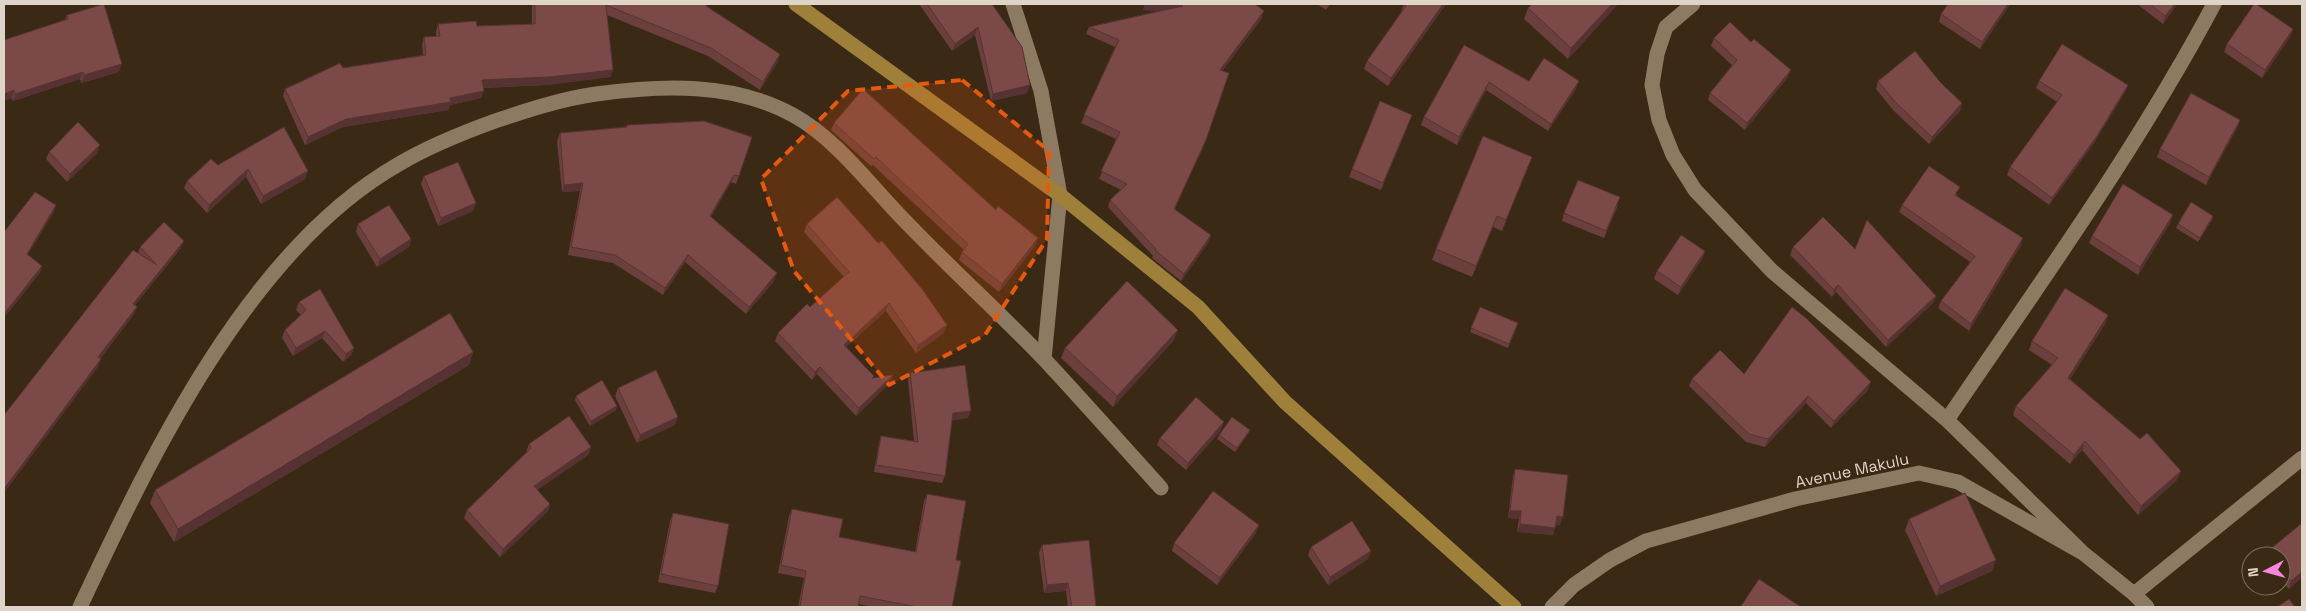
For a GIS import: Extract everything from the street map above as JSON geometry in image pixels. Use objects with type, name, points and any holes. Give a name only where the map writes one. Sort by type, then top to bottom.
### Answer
[{"type":"main road","points":[[796,4],[1060,196],[1198,307],[1285,402],[1514,607]]},
{"type":"street","points":[[1013,4],[1042,92],[1060,196],[1044,359]]},
{"type":"street","points":[[1693,4],[1666,27],[1657,54],[1652,85],[1659,120],[1673,155],[1695,190],[1772,271],[1947,420],[2082,553]]},
{"type":"street","points":[[1947,420],[2066,244],[2191,47],[2214,4]]},
{"type":"street","points":[[80,607],[131,498],[187,397],[244,312],[292,252],[343,204],[398,165],[459,135],[520,112],[574,97],[641,88],[696,88],[746,96],[792,114],[821,133],[908,225],[1044,359],[1161,488]]},
{"type":"street","points":[[2134,594],[2302,458]]},
{"type":"street","name":"Avenue Makulu","points":[[1552,607],[1574,584],[1610,560],[1646,541],[1795,499],[1919,473],[1958,482],[2082,553],[2134,594],[2147,607]]},
{"type":"highlighted area","points":[[962,80],[1049,151],[1047,239],[985,335],[889,385],[794,271],[761,179],[848,91]]},
{"type":"building","points":[[104,4],[122,64],[84,75],[83,72],[15,94],[14,90],[4,94],[4,40],[68,19],[67,15]]},
{"type":"building","points":[[535,4],[707,4],[706,6],[780,54],[763,82],[711,48],[606,5],[613,70],[549,77],[482,80],[484,91],[450,98],[451,102],[346,119],[308,137],[285,89],[340,63],[343,68],[426,55],[424,37],[440,36],[438,24],[476,21],[477,26],[535,24]]},
{"type":"building","points":[[927,4],[992,4],[1022,47],[1030,85],[993,94],[978,27],[955,44]]},
{"type":"building","points":[[1161,4],[1255,4],[1264,11],[1220,70],[1229,73],[1206,140],[1174,209],[1211,235],[1184,274],[1155,250],[1110,200],[1127,184],[1101,171],[1120,132],[1084,115],[1119,40],[1089,27],[1183,6]]},
{"type":"building","points":[[1403,4],[1443,4],[1391,78],[1367,61],[1406,6]]},
{"type":"building","points":[[1532,4],[1612,4],[1571,48],[1528,8]]},
{"type":"building","points":[[1948,4],[2008,4],[1982,42],[1941,14]]},
{"type":"building","points":[[2150,4],[2175,4],[2165,16]]},
{"type":"building","points":[[2254,4],[2293,29],[2265,70],[2227,44]]},
{"type":"building","points":[[1730,22],[1751,42],[1754,39],[1791,70],[1747,123],[1710,93],[1737,60],[1714,38]]},
{"type":"building","points":[[2062,44],[2128,85],[2097,136],[2052,198],[2010,167],[2062,95],[2039,81]]},
{"type":"building","points":[[1464,45],[1529,81],[1544,58],[1579,81],[1551,124],[1489,82],[1459,137],[1424,117]]},
{"type":"building","points":[[1915,51],[1940,82],[1962,103],[1932,137],[1896,103],[1878,81]]},
{"type":"building","points":[[863,89],[996,210],[998,206],[1038,238],[1002,284],[962,252],[968,244],[876,157],[874,159],[834,123]]},
{"type":"building","points":[[2191,93],[2240,120],[2209,177],[2160,149]]},
{"type":"building","points":[[1380,101],[1412,115],[1383,183],[1352,169]]},
{"type":"building","points":[[704,121],[752,137],[739,176],[734,175],[710,216],[777,273],[749,307],[688,255],[665,288],[615,255],[571,247],[583,183],[564,185],[560,133],[627,127],[627,125]]},
{"type":"building","points":[[78,122],[100,145],[70,174],[49,152]]},
{"type":"building","points":[[284,127],[308,171],[263,196],[248,169],[209,205],[187,181],[211,159],[218,165]]},
{"type":"building","points":[[1483,136],[1532,157],[1506,220],[1497,216],[1476,266],[1436,249]]},
{"type":"building","points":[[458,162],[476,203],[441,218],[424,176]]},
{"type":"building","points":[[1929,166],[1960,187],[1955,195],[2023,238],[1971,324],[1941,301],[1975,256],[1902,205]]},
{"type":"building","points":[[1578,180],[1620,197],[1606,231],[1564,213]]},
{"type":"building","points":[[2123,184],[2173,215],[2140,267],[2092,236]]},
{"type":"building","points":[[35,192],[56,205],[27,254],[42,266],[4,314],[4,232]]},
{"type":"building","points":[[837,197],[878,243],[882,241],[922,289],[947,325],[918,345],[889,303],[844,345],[874,376],[872,378],[893,375],[859,408],[820,367],[815,372],[778,333],[807,304],[810,307],[849,272],[807,224]]},
{"type":"building","points":[[2191,202],[2213,216],[2200,238],[2178,224]]},
{"type":"building","points":[[389,205],[411,239],[380,259],[358,224]]},
{"type":"building","points":[[1823,217],[1855,249],[1867,220],[1936,296],[1888,340],[1838,285],[1834,290],[1793,247]]},
{"type":"building","points":[[164,222],[184,241],[133,304],[137,307],[98,357],[101,359],[4,489],[4,415],[133,250],[157,265],[140,247]]},
{"type":"building","points":[[1681,235],[1705,251],[1681,287],[1657,271]]},
{"type":"building","points":[[1127,281],[1178,330],[1117,396],[1065,348]]},
{"type":"building","points":[[2065,288],[2108,315],[2068,378],[2140,439],[2147,433],[2181,471],[2141,506],[2085,441],[2074,455],[2016,406],[2058,358],[2032,341]]},
{"type":"building","points":[[320,289],[354,348],[346,354],[325,331],[296,348],[285,330],[306,310],[299,302]]},
{"type":"building","points":[[1480,307],[1518,323],[1509,344],[1471,328]]},
{"type":"building","points":[[1792,307],[1806,318],[1871,382],[1834,421],[1808,396],[1768,439],[1749,434],[1692,379],[1720,350],[1744,374]]},
{"type":"building","points":[[450,313],[473,352],[178,529],[155,490]]},
{"type":"building","points":[[965,365],[971,411],[953,413],[945,476],[876,465],[881,436],[918,442],[910,373]]},
{"type":"building","points":[[656,370],[678,417],[640,435],[618,388]]},
{"type":"building","points":[[602,380],[617,406],[591,421],[576,396]]},
{"type":"building","points":[[1196,397],[1224,422],[1188,463],[1160,438]]},
{"type":"building","points":[[569,416],[591,447],[534,486],[550,504],[503,549],[467,510],[531,448],[529,444]]},
{"type":"building","points":[[1232,417],[1250,430],[1237,448],[1219,435]]},
{"type":"building","points":[[1515,469],[1568,475],[1563,517],[1557,516],[1555,528],[1520,524],[1521,511],[1510,511]]},
{"type":"building","points":[[1213,491],[1259,525],[1220,578],[1174,543]]},
{"type":"building","points":[[1965,493],[1996,560],[1940,586],[1909,519]]},
{"type":"building","points":[[927,494],[966,501],[956,560],[961,561],[952,607],[917,607],[860,596],[858,607],[800,607],[806,571],[781,565],[792,509],[843,519],[839,537],[916,552]]},
{"type":"building","points":[[673,513],[729,524],[718,586],[661,574]]},
{"type":"building","points":[[1352,521],[1371,551],[1330,577],[1311,547]]},
{"type":"building","points":[[2302,523],[2302,572],[2291,581],[2291,546],[2274,546]]},
{"type":"building","points":[[1089,540],[1096,607],[1072,607],[1068,583],[1047,585],[1042,545]]},
{"type":"building","points":[[1759,579],[1801,607],[1741,606]]},
{"type":"building","points":[[2289,599],[2295,607],[2277,607]]}]
